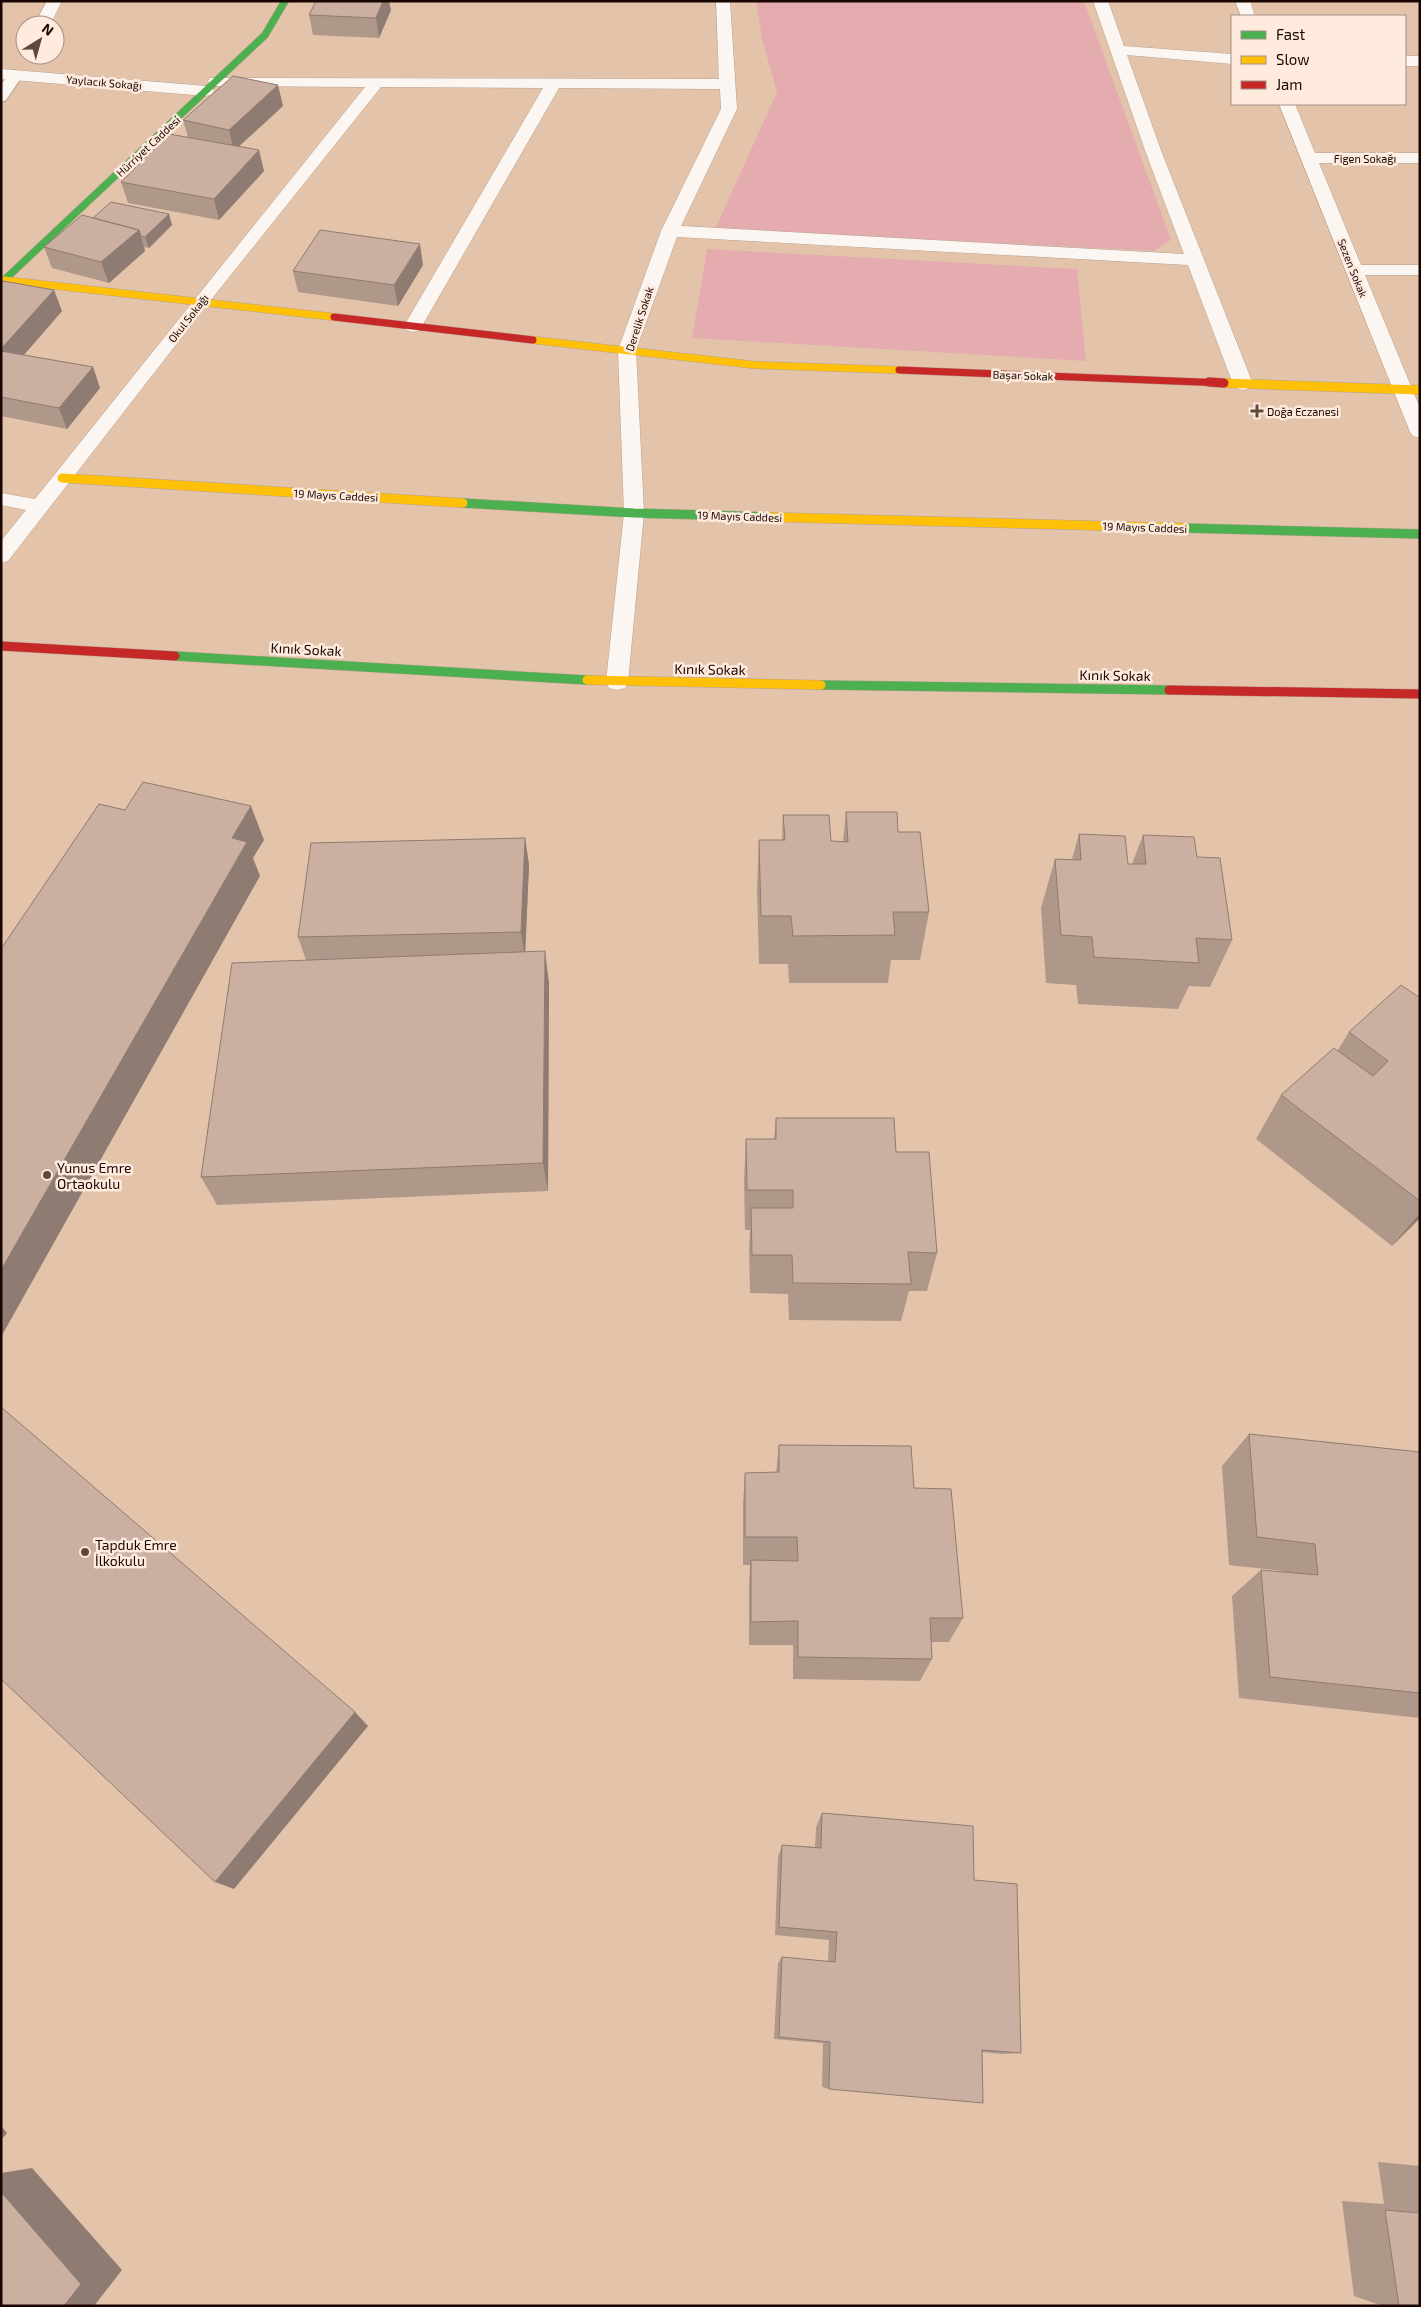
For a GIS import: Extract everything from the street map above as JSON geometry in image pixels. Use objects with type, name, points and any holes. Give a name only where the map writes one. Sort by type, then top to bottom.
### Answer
[{"type":"street","points":[[47,15],[55,1]]},
{"type":"street","name":"Hürriyet Caddesi","points":[[3,281],[265,35],[284,1]]},
{"type":"street","name":"Derelik Sokak","points":[[618,682],[634,513],[627,350],[670,231],[729,109],[723,1]]},
{"type":"street","points":[[1100,1],[1195,260],[1244,384]]},
{"type":"street","points":[[1242,1],[1248,15]]},
{"type":"street","points":[[1118,50],[1231,59]]},
{"type":"street","points":[[1406,62],[1420,61]]},
{"type":"street","name":"Yaylacık Sokağı","points":[[13,70],[211,86],[377,82],[728,84]]},
{"type":"street","name":"Okul Sokağı","points":[[1,556],[200,302],[377,82]]},
{"type":"street","points":[[413,326],[554,83]]},
{"type":"street","name":"Sezen Sokak","points":[[1287,105],[1354,270],[1411,390],[1420,432]]},
{"type":"street","name":"Figen Sokağı","points":[[1310,158],[1420,158]]},
{"type":"street","points":[[670,231],[1195,260]]},
{"type":"street","points":[[1354,270],[1420,270]]},
{"type":"street","name":"Başar Sokak","points":[[3,281],[755,365],[1411,390]]},
{"type":"street","name":"19 Mayıs Caddesi","points":[[62,478],[634,513],[1420,534]]},
{"type":"street","points":[[1,499],[40,506]]},
{"type":"street","name":"Kınık Sokak","points":[[1,646],[618,682],[1420,694]]},
{"type":"lane","points":[[1,97],[13,70]]},
{"type":"shaded area","points":[[756,1],[1084,1],[1171,240],[1154,251],[715,229],[777,92],[762,39]]},
{"type":"shaded area","points":[[707,249],[1077,269],[1086,361],[692,338]]},
{"type":"building","points":[[316,1],[383,1],[376,18],[309,15]]},
{"type":"building","points":[[233,76],[278,85],[229,130],[183,120]]},
{"type":"building","points":[[169,134],[259,150],[214,199],[121,182]]},
{"type":"building","points":[[111,202],[169,214],[145,237],[141,236],[139,230],[93,218]]},
{"type":"building","points":[[82,215],[139,230],[101,262],[44,247]]},
{"type":"building","points":[[320,230],[420,244],[394,285],[293,271]]},
{"type":"building","points":[[3,281],[54,290],[1,349],[1,284]]},
{"type":"building","points":[[1,351],[93,367],[59,408],[1,397]]},
{"type":"building","name":"Yunus Emre Ortaokulu","points":[[143,782],[251,806],[232,838],[247,842],[1,1270],[1,949],[99,804],[125,810]]},
{"type":"building","points":[[846,812],[897,812],[898,832],[920,832],[929,912],[893,912],[895,935],[793,936],[791,916],[761,916],[759,840],[785,840],[783,815],[829,815],[831,841],[848,842]]},
{"type":"building","points":[[1079,834],[1125,836],[1128,864],[1146,864],[1143,835],[1194,837],[1197,857],[1220,858],[1232,940],[1196,938],[1199,963],[1094,957],[1092,937],[1061,935],[1055,859],[1081,860]]},
{"type":"building","points":[[525,838],[521,932],[298,937],[311,843]]},
{"type":"building","points":[[545,951],[543,1163],[201,1177],[232,963]]},
{"type":"building","points":[[1401,985],[1420,998],[1420,1201],[1281,1095],[1334,1048],[1373,1076],[1388,1061],[1349,1032]]},
{"type":"building","points":[[776,1118],[894,1118],[896,1152],[929,1152],[937,1253],[908,1252],[911,1284],[793,1283],[792,1255],[752,1255],[751,1208],[793,1208],[793,1190],[747,1190],[746,1139],[776,1139]]},
{"type":"building","name":"Tapduk Emre İlkokulu","points":[[1,1407],[355,1712],[215,1882],[1,1679]]},
{"type":"building","points":[[1249,1434],[1420,1452],[1420,1693],[1270,1677],[1261,1570],[1318,1575],[1315,1544],[1257,1537]]},
{"type":"building","points":[[779,1445],[911,1446],[914,1488],[951,1489],[963,1618],[930,1618],[932,1659],[798,1657],[798,1621],[751,1622],[751,1560],[798,1561],[797,1537],[745,1537],[745,1473],[779,1472]]},
{"type":"building","points":[[822,1813],[973,1826],[974,1880],[1017,1884],[1021,2053],[982,2050],[983,2103],[829,2089],[830,2042],[779,2037],[782,1957],[835,1962],[837,1932],[779,1927],[782,1845],[821,1848]]},
{"type":"building","points":[[1,2192],[81,2284],[64,2306],[1,2306]]},
{"type":"building","points":[[1385,2210],[1420,2213],[1420,2306],[1399,2306]]},
{"type":"traffic: fast","points":[[1,283],[265,35],[285,1]]},
{"type":"traffic: fast","points":[[463,503],[634,513],[769,517]]},
{"type":"traffic: fast","points":[[1185,528],[1420,534]]},
{"type":"traffic: fast","points":[[175,656],[587,680]]},
{"type":"traffic: fast","points":[[821,685],[1169,690]]},
{"type":"traffic: slow","points":[[4,280],[334,317]]},
{"type":"traffic: slow","points":[[533,340],[755,365],[899,370]]},
{"type":"traffic: slow","points":[[1224,383],[1420,390]]},
{"type":"traffic: slow","points":[[62,478],[463,503]]},
{"type":"traffic: slow","points":[[769,517],[1185,528]]},
{"type":"traffic: slow","points":[[587,680],[821,685]]},
{"type":"traffic: jam","points":[[334,317],[533,340]]},
{"type":"traffic: jam","points":[[899,370],[1224,383]]},
{"type":"traffic: jam","points":[[1,646],[175,656]]},
{"type":"traffic: jam","points":[[1169,690],[1420,694]]},
{"type":"place","name":"Doğa Eczanesi","points":[[1257,411]]},
{"type":"place","name":"Yunus Emre Ortaokulu","points":[[47,1175]]},
{"type":"place","name":"Tapduk Emre İlkokulu","points":[[85,1552]]}]
